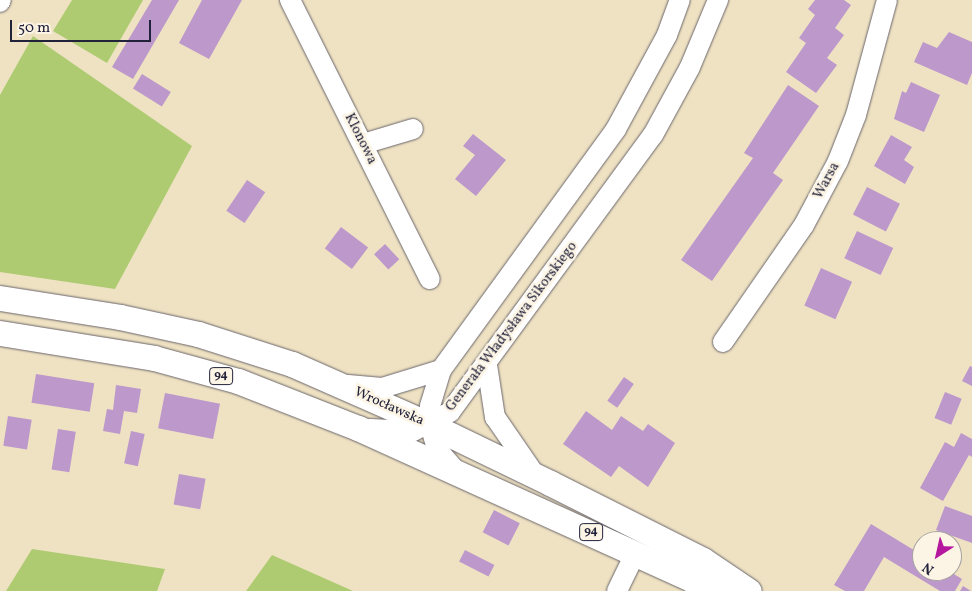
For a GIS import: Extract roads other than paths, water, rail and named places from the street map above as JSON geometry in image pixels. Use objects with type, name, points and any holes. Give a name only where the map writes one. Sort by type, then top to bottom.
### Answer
[{"type":"main road","name":"Wrocławska","points":[[0,298],[111,316],[198,334],[292,364],[430,425],[537,477],[703,560],[749,591]]},
{"type":"main road","name":"94","points":[[0,333],[154,358],[238,381],[358,428],[456,471],[634,554],[727,591]]},
{"type":"street","name":"Klonowa","points":[[290,0],[430,278]]},
{"type":"street","name":"Generała Władysława Sikorskiego","points":[[430,425],[430,406],[441,370],[616,129],[667,36],[680,0]]},
{"type":"street","name":"Generała Władysława Sikorskiego","points":[[430,425],[450,412],[487,365],[653,135],[686,75],[718,0]]},
{"type":"street","name":"Warsa","points":[[723,342],[804,224],[838,161],[856,115],[887,0]]},
{"type":"street","points":[[363,144],[413,129]]},
{"type":"street","points":[[487,365],[495,417],[507,439],[537,477]]},
{"type":"street","points":[[340,385],[382,388],[441,370]]},
{"type":"street","points":[[358,428],[394,432],[413,431],[430,425],[436,450],[456,471]]},
{"type":"street","points":[[617,591],[634,554]]}]
